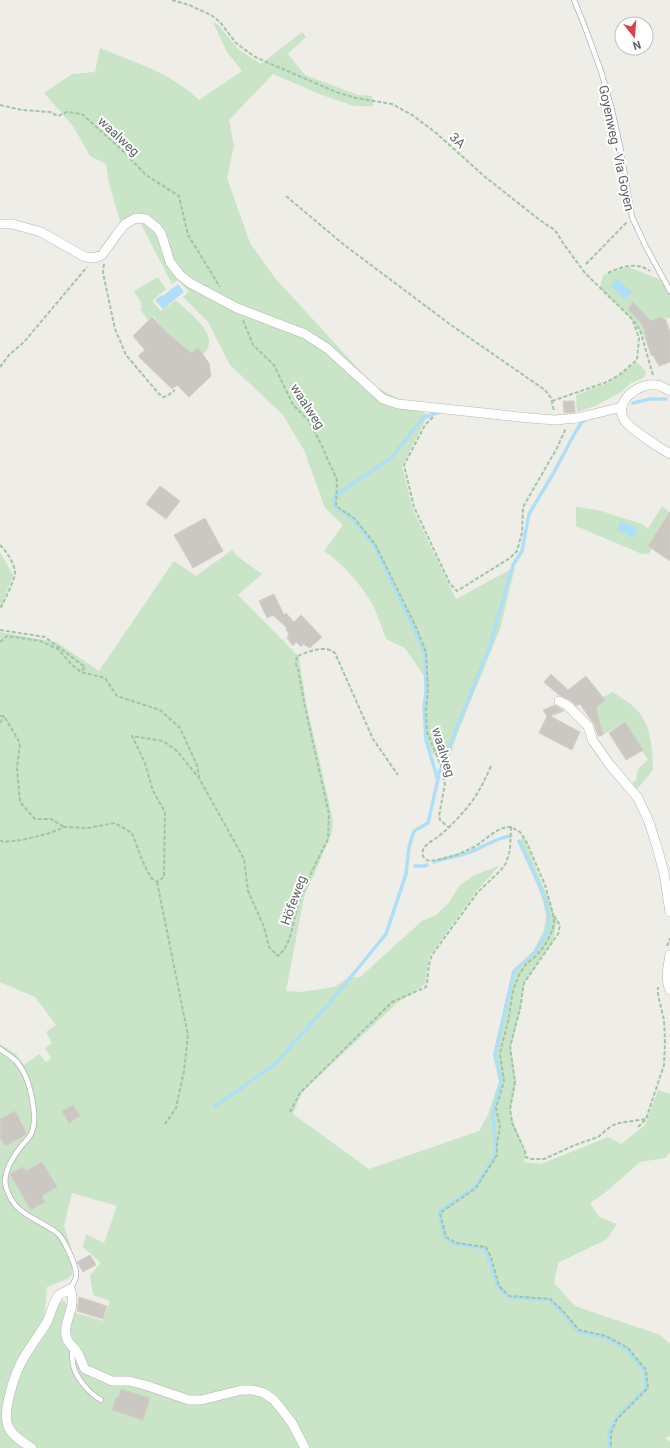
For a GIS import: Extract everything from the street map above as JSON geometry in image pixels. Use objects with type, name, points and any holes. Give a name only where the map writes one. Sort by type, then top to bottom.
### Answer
[{"type":"street","points":[[0,224],[12,224],[41,232],[85,257],[94,258],[102,255],[116,234],[125,224],[136,218],[146,219],[161,233],[170,262],[190,283],[237,308],[305,334],[328,349],[383,399],[398,404],[530,418],[557,424],[571,418],[622,407]]},
{"type":"street","points":[[670,391],[657,385],[645,385],[634,389],[626,398],[622,407],[622,415],[625,421],[670,454]]},
{"type":"street","points":[[559,701],[567,705],[588,726],[593,741],[610,765],[638,798],[649,822],[657,847],[664,873],[670,912]]},
{"type":"street","points":[[668,952],[668,987],[670,990]]},
{"type":"street","points":[[32,1448],[12,1433],[6,1418],[7,1406],[22,1360],[48,1320],[59,1295],[70,1289],[73,1301],[66,1327],[67,1339],[77,1352],[85,1369],[112,1381],[145,1385],[189,1400],[201,1400],[242,1390],[253,1390],[264,1393],[274,1400],[292,1423],[305,1448]]},
{"type":"lane","name":"Goyenweg - Via Goyen","points":[[574,0],[601,71],[612,110],[620,146],[632,217],[646,247],[670,291]]},
{"type":"lane","points":[[0,1049],[17,1063],[23,1072],[29,1088],[33,1106],[34,1122],[31,1135],[23,1144],[7,1169],[4,1179],[6,1187],[12,1203],[17,1208],[30,1218],[57,1233],[62,1238],[76,1274],[76,1279],[70,1289]]},
{"type":"lane","points":[[72,1346],[73,1366],[79,1379],[95,1397],[101,1400]]},
{"type":"path","name":"3A","points":[[172,0],[189,5],[211,15],[220,22],[236,43],[255,57],[336,92],[356,98],[392,104],[429,128],[484,176],[555,230],[585,273],[632,319],[640,330],[657,385]]},
{"type":"path","name":"waalweg","points":[[0,105],[22,110],[50,112],[58,116],[67,112],[82,114],[146,175],[178,196],[188,235],[220,289]]},
{"type":"path","points":[[286,196],[349,249],[452,325],[545,390],[552,401],[557,424],[566,430]]},
{"type":"path","points":[[586,264],[632,217]]},
{"type":"path","points":[[0,367],[9,355],[24,342],[94,258]]},
{"type":"path","points":[[104,263],[103,273],[115,329],[126,355],[163,397],[175,390]]},
{"type":"path","points":[[608,273],[623,266],[634,265],[645,267],[663,279]]},
{"type":"path","name":"waalweg","points":[[237,308],[254,345],[274,366],[293,405],[309,421],[337,480],[336,506],[354,518],[375,544],[415,625],[426,652],[428,690],[426,711],[427,732],[444,775],[445,784],[439,816],[440,820],[448,827]]},
{"type":"path","points":[[552,401],[607,382],[619,375],[637,360],[639,338],[632,319]]},
{"type":"path","points":[[438,416],[432,417],[425,425],[404,465],[414,507],[450,584],[457,591],[510,558],[517,551],[522,533],[523,507],[557,448],[571,418]]},
{"type":"path","points":[[0,545],[11,559],[15,572],[7,596],[0,609]]},
{"type":"path","points":[[0,630],[45,637],[85,667],[81,672]]},
{"type":"path","points":[[0,642],[7,636],[40,641],[58,649],[72,665],[81,672],[105,678],[117,696],[160,710],[180,728],[197,765],[199,778]]},
{"type":"path","name":"Höfeweg","points":[[199,778],[244,858],[248,891],[264,927],[269,947],[278,956],[284,951],[287,944],[297,907],[328,839],[329,830],[329,814],[296,664],[297,656],[323,649],[330,649],[335,653],[373,739],[398,775]]},
{"type":"path","points":[[0,723],[4,716]]},
{"type":"path","points":[[4,716],[20,743],[17,768],[20,802],[35,819],[51,819],[65,827]]},
{"type":"path","points":[[157,882],[164,877],[165,812],[154,791],[145,763],[132,736],[163,741],[178,751],[199,778]]},
{"type":"path","points":[[490,766],[481,788],[474,800],[448,827],[424,848],[424,858],[430,861],[470,849],[482,843],[496,831],[511,826]]},
{"type":"path","points":[[0,840],[3,842],[22,840],[47,834],[65,827],[88,828],[115,823],[132,833],[150,878],[157,882],[188,1035],[184,1071],[176,1108],[165,1124]]},
{"type":"path","points":[[511,826],[520,832],[526,841],[545,885],[554,914],[560,925],[558,934],[524,983],[520,1009],[510,1047],[515,1082],[510,1115],[512,1123],[525,1151],[526,1157],[530,1159],[544,1159],[552,1154],[598,1137],[615,1124],[646,1118]]},
{"type":"path","points":[[290,1112],[300,1093],[392,1002],[426,987],[429,962],[432,956],[477,893],[501,870],[506,863],[510,850],[511,826]]},
{"type":"path","points":[[554,914],[552,931],[545,945],[536,956],[526,964],[519,975],[513,990],[508,1022],[500,1055],[504,1081],[496,1108],[500,1126],[497,1156],[476,1188],[440,1213],[446,1238],[456,1243],[486,1247],[491,1257],[499,1286],[509,1296],[550,1299],[562,1310],[579,1330],[606,1336],[628,1348],[646,1370],[648,1388],[617,1419],[611,1433],[611,1448]]},
{"type":"path","points":[[668,952],[670,938]]},
{"type":"path","points":[[638,1126],[646,1118],[664,1065],[664,1020],[658,995],[658,983]]},
{"type":"green space","points":[[213,22],[218,25],[239,50],[261,64],[302,32],[306,37],[288,54],[305,75],[358,95],[372,96],[373,106],[354,106],[322,95],[273,74],[229,120],[234,146],[227,178],[250,243],[275,278],[373,385],[428,415],[402,466],[413,510],[456,599],[515,567],[500,629],[449,758],[433,754],[428,747],[424,676],[405,648],[386,639],[374,608],[362,589],[345,568],[324,551],[343,525],[325,508],[304,450],[283,415],[230,365],[208,322],[183,297],[189,292],[178,280],[172,284],[137,216],[120,221],[109,183],[106,164],[90,156],[73,126],[44,93],[72,74],[95,72],[100,48],[165,76],[189,91],[199,100],[242,71],[227,52]]},
{"type":"green space","points":[[628,267],[664,281],[670,291],[670,319],[660,317],[642,326],[646,340],[632,319],[600,288],[603,275]]},
{"type":"green space","points":[[158,277],[166,289],[152,301],[161,311],[176,300],[197,320],[209,338],[209,345],[203,355],[198,348],[191,353],[166,332],[153,316],[148,320],[140,309],[142,307],[141,302],[134,291]]},
{"type":"green space","points":[[637,362],[646,372],[643,378],[631,383],[621,392],[595,406],[577,412],[576,395],[610,382]]},
{"type":"green space","points":[[662,506],[670,513],[648,546],[652,549],[648,554],[642,554],[576,526],[576,507],[598,510],[642,524],[648,529]]},
{"type":"green space","points":[[232,550],[238,557],[262,574],[238,595],[299,657],[306,703],[333,823],[331,835],[304,897],[286,991],[300,992],[334,987],[348,978],[360,977],[422,921],[436,915],[449,903],[459,886],[473,876],[500,865],[475,893],[429,957],[425,984],[397,1003],[302,1092],[293,1114],[369,1169],[479,1131],[488,1115],[499,1081],[493,1055],[512,972],[533,952],[544,930],[546,916],[543,901],[533,873],[517,841],[524,838],[557,921],[553,941],[524,983],[520,1010],[511,1047],[516,1082],[511,1115],[525,1151],[526,1157],[524,1162],[541,1164],[608,1137],[621,1144],[645,1125],[658,1090],[670,1094],[670,1152],[665,1158],[640,1162],[606,1192],[590,1203],[599,1217],[617,1224],[607,1239],[558,1263],[554,1283],[575,1306],[660,1335],[670,1344],[670,1436],[665,1438],[670,1442],[670,1448],[0,1448],[0,1044],[16,1054],[24,1065],[39,1054],[46,1062],[51,1058],[45,1048],[52,1043],[46,1032],[56,1025],[35,997],[0,982],[0,632],[56,642],[99,671],[174,561],[196,576]],"holes":[[[72,1193],[117,1206],[104,1243],[86,1234],[83,1247],[101,1263],[90,1275],[93,1295],[110,1301],[103,1321],[76,1313],[63,1300],[44,1318],[47,1287],[69,1278],[72,1274],[72,1251],[64,1226]]]},
{"type":"green space","points":[[0,552],[13,575],[0,610]]},
{"type":"green space","points":[[613,692],[638,711],[649,732],[653,770],[638,788],[635,789],[633,781],[636,781],[638,769],[648,760],[625,722],[603,735],[596,708],[605,700],[603,697]]},
{"type":"water","points":[[617,279],[632,292],[625,299],[611,286]]},
{"type":"water","points":[[178,284],[184,292],[163,309],[155,300],[162,295],[163,296]]},
{"type":"water","points":[[621,521],[638,528],[634,538],[617,530]]},
{"type":"building","points":[[633,302],[651,321],[660,317],[666,320],[670,332],[670,362],[659,366],[653,355],[651,355],[644,329],[640,322],[628,309]]},
{"type":"building","points":[[152,317],[166,332],[191,353],[198,348],[209,363],[211,376],[189,397],[177,385],[172,389],[138,356],[145,350],[133,336]]},
{"type":"building","points":[[563,401],[574,401],[575,412],[564,413]]},
{"type":"building","points":[[160,486],[180,501],[166,519],[146,504]]},
{"type":"building","points":[[670,512],[670,561],[648,546]]},
{"type":"building","points":[[205,518],[223,551],[193,568],[174,535]]},
{"type":"building","points":[[274,594],[284,615],[286,613],[294,622],[301,615],[322,637],[310,648],[303,644],[301,647],[296,642],[293,646],[287,638],[289,634],[286,630],[287,628],[273,615],[267,618],[259,601]]},
{"type":"building","points":[[551,674],[568,690],[586,676],[605,700],[596,708],[603,735],[598,736],[594,724],[580,704],[576,706],[570,700],[559,695],[544,682]]},
{"type":"building","points":[[555,705],[564,711],[550,716],[580,732],[572,750],[539,733],[547,716],[543,710]]},
{"type":"building","points":[[625,722],[643,750],[626,760],[609,733]]},
{"type":"building","points":[[73,1105],[80,1116],[69,1123],[62,1111]]},
{"type":"building","points":[[15,1111],[27,1134],[5,1146],[0,1137],[0,1119]]},
{"type":"building","points":[[42,1162],[57,1187],[42,1196],[45,1202],[31,1210],[10,1174],[23,1167],[26,1171]]},
{"type":"building","points":[[90,1255],[96,1265],[83,1272],[77,1262]]},
{"type":"building","points":[[79,1297],[107,1306],[103,1319],[77,1311]]},
{"type":"building","points":[[121,1389],[150,1398],[143,1420],[112,1410],[116,1397],[118,1398]]},
{"type":"waterway","points":[[633,403],[650,399],[666,399]]},
{"type":"waterway","points":[[437,777],[426,740],[424,708],[426,690],[425,653],[374,545],[353,519],[335,507],[335,496],[391,458],[423,418],[439,412]]},
{"type":"waterway","points":[[442,764],[489,649],[513,565],[522,551],[529,514],[576,431],[582,422],[586,420]]},
{"type":"waterway","points":[[215,1106],[275,1064],[332,1000],[386,934],[406,874],[409,847],[414,831],[428,823],[440,770]]},
{"type":"waterway","points":[[434,862],[470,852],[500,839],[511,836]]},
{"type":"waterway","points":[[519,841],[545,900],[549,915],[548,931],[534,953],[514,971],[495,1054],[501,1081],[493,1114],[496,1155],[475,1187],[439,1212],[445,1238],[455,1244],[485,1248],[498,1286],[509,1297],[550,1300],[578,1332],[605,1337],[626,1349],[645,1371],[646,1388],[616,1418],[609,1433],[610,1448]]},
{"type":"waterway","points":[[415,866],[427,865]]}]
